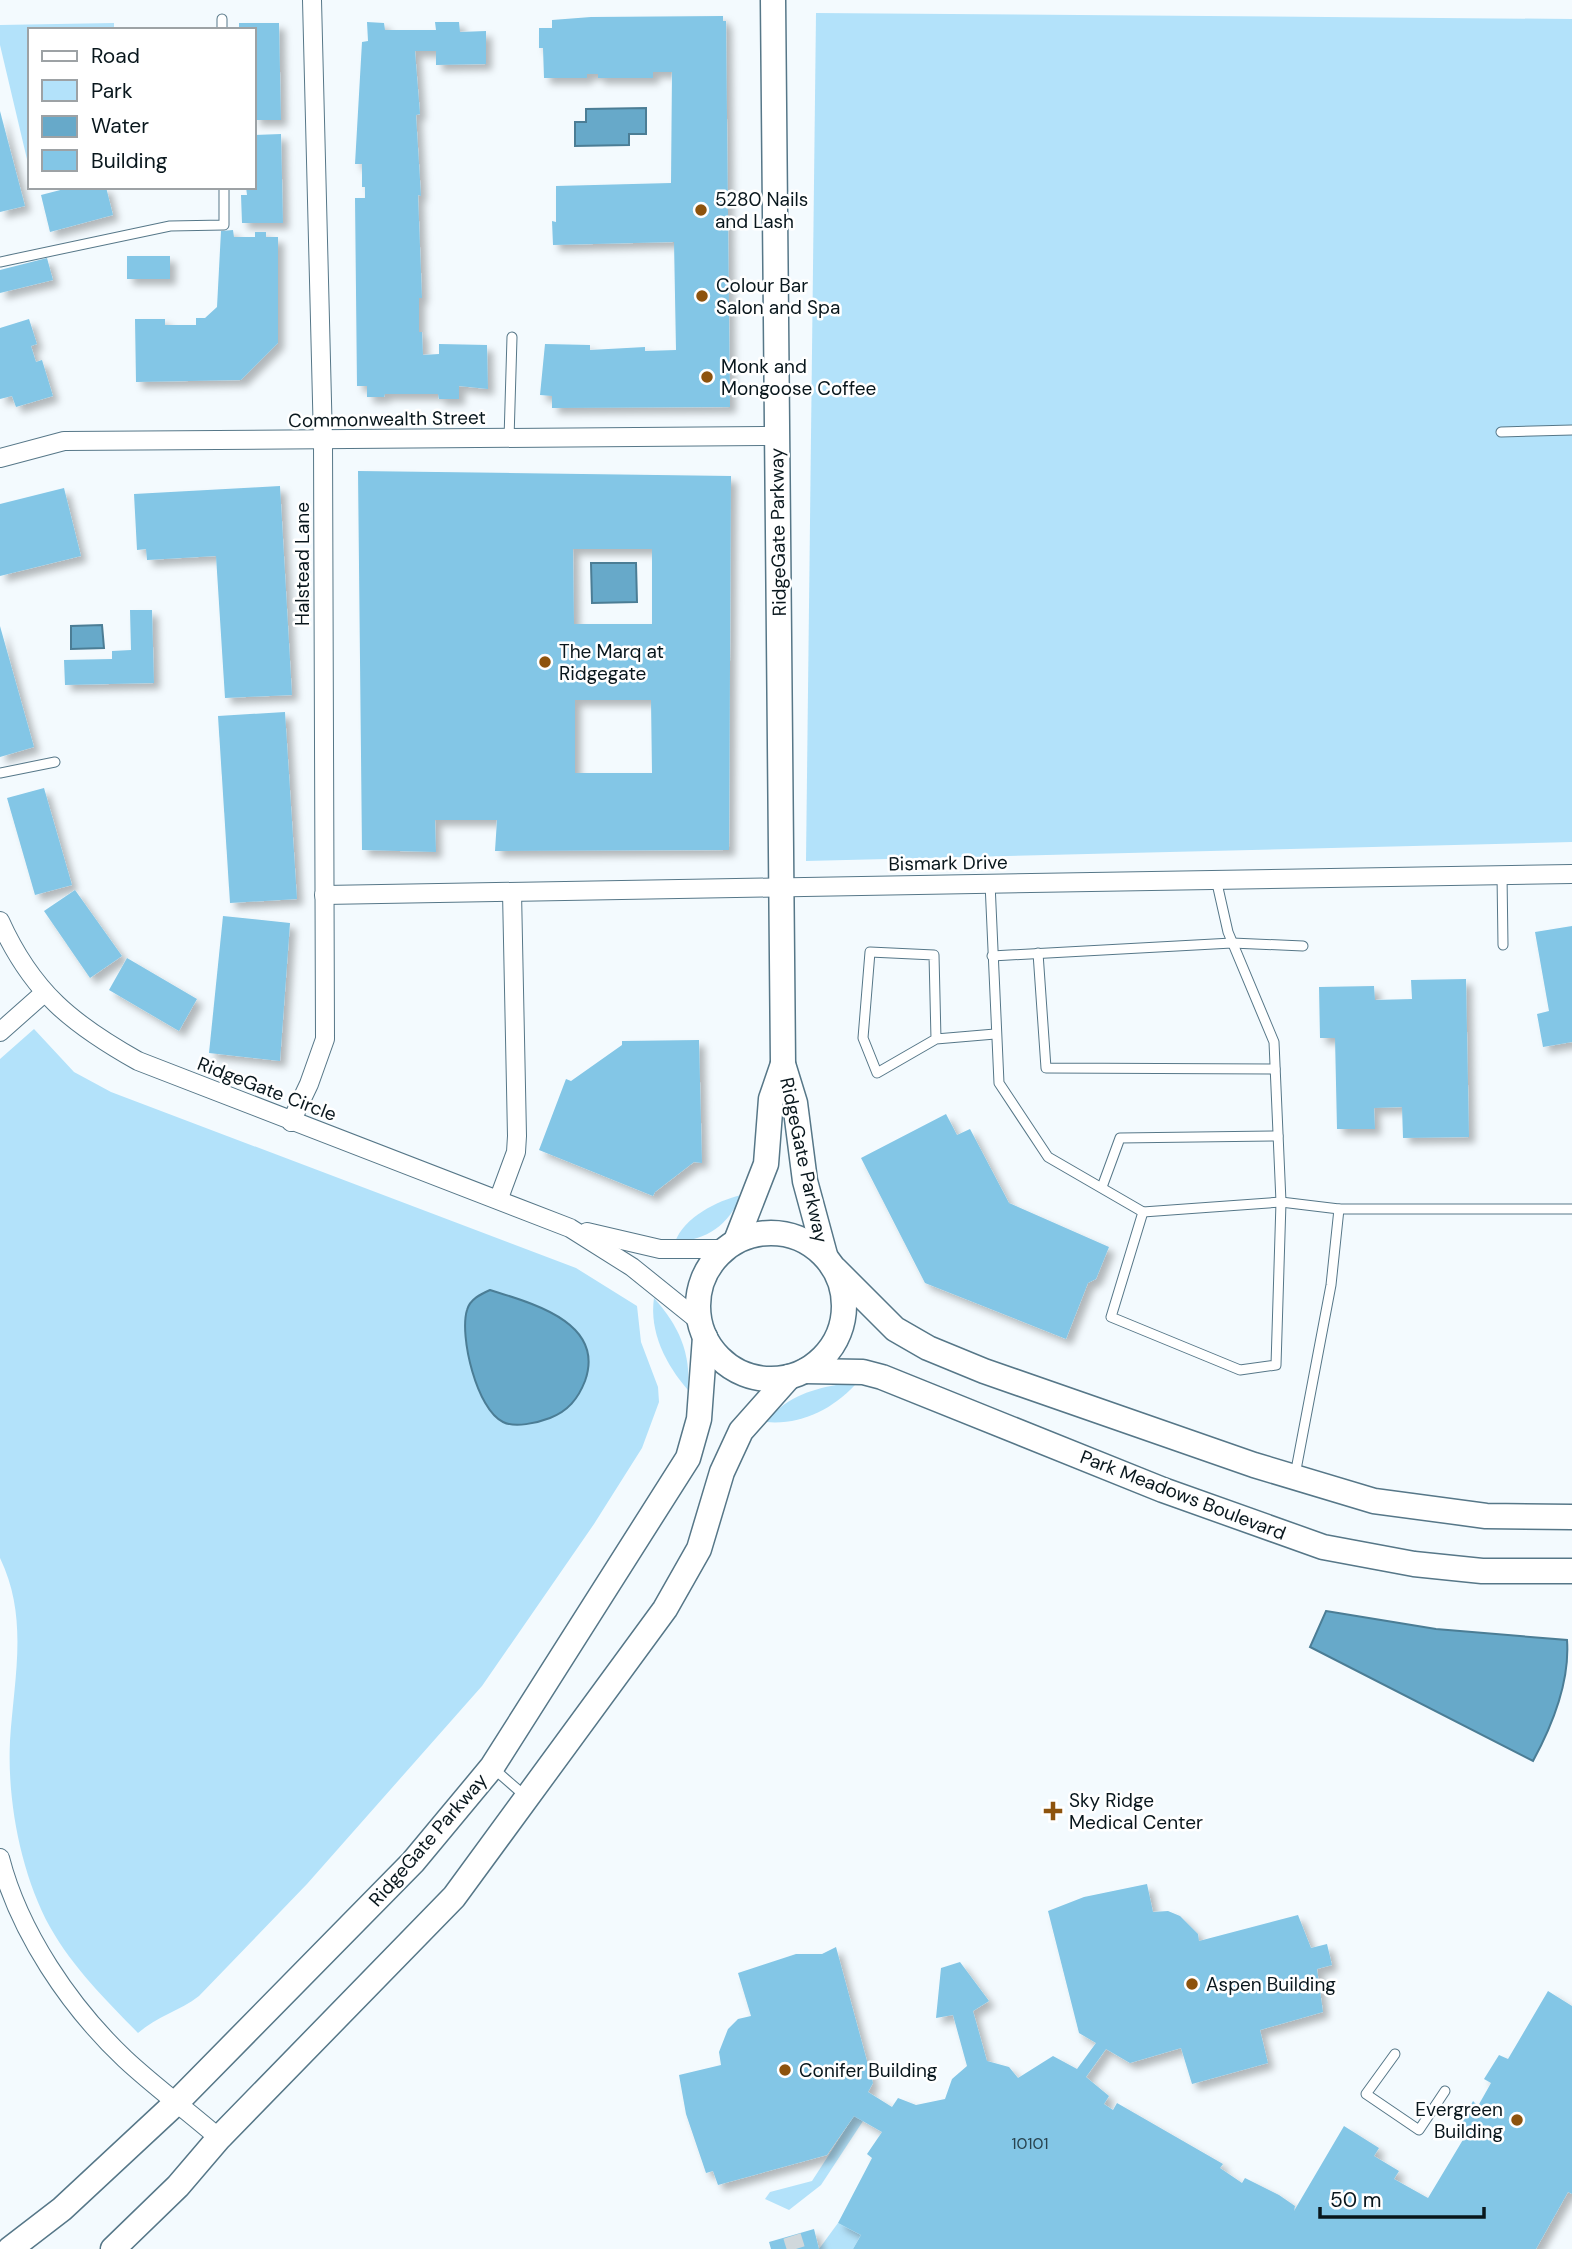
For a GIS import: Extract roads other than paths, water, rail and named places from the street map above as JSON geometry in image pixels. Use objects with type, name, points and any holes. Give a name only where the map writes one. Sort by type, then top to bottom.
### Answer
[{"type":"main road","name":"RidgeGate Parkway","points":[[113,2249],[178,2186],[219,2138],[453,1897],[528,1799],[665,1609],[699,1549],[722,1472],[741,1431],[797,1374],[831,1349],[844,1318],[845,1302],[805,1181],[795,1103],[783,1064],[773,0]]},
{"type":"main road","name":"RidgeGate Parkway","points":[[731,1245],[766,1164],[771,1100],[783,1064]]},
{"type":"main road","name":"RidgeGate Parkway","points":[[10,2249],[62,2209],[177,2102],[413,1862],[492,1767],[688,1458],[699,1419],[702,1329],[698,1304],[703,1279],[716,1256],[731,1245],[761,1233],[779,1232],[811,1244],[830,1262]]},
{"type":"main road","points":[[830,1262],[895,1329],[928,1348],[1009,1380],[1374,1501],[1486,1516],[1572,1517]]},
{"type":"main road","points":[[702,1329],[725,1363],[740,1372],[756,1378],[797,1374]]},
{"type":"main road","name":"Park Meadows Boulevard","points":[[797,1374],[863,1371],[882,1377],[1175,1494],[1323,1547],[1414,1564],[1482,1571],[1572,1571]]},
{"type":"street","name":"Halstead Lane","points":[[291,1122],[325,1038],[323,441],[312,0]]},
{"type":"street","name":"Commonwealth Street","points":[[0,458],[64,441],[777,436]]},
{"type":"street","name":"Bismark Drive","points":[[324,895],[1572,874]]},
{"type":"street","points":[[499,1198],[516,1152],[517,1136],[512,892]]},
{"type":"street","name":"RidgeGate Circle","points":[[0,921],[25,968],[44,993],[94,1037],[138,1061],[291,1122],[499,1198],[570,1228],[660,1249],[731,1245]]},
{"type":"street","points":[[0,1032],[44,993]]},
{"type":"street","name":"RidgeGate Circle","points":[[570,1228],[632,1268],[702,1329]]},
{"type":"street","points":[[0,1858],[31,1935],[67,1990],[123,2058],[219,2138]]},
{"type":"lane","points":[[222,19],[222,28]]},
{"type":"lane","points":[[0,262],[170,226],[224,225],[224,189]]},
{"type":"lane","points":[[509,439],[512,337]]},
{"type":"lane","points":[[1501,432],[1572,430]]},
{"type":"lane","points":[[0,773],[55,762]]},
{"type":"lane","points":[[1502,875],[1503,945]]},
{"type":"lane","points":[[1143,1212],[1111,1317],[1240,1370],[1276,1365],[1281,1202],[1274,1042],[1233,943],[1216,879]]},
{"type":"lane","points":[[990,883],[999,1083],[1048,1157],[1143,1212],[1281,1202],[1339,1209],[1572,1209]]},
{"type":"lane","points":[[992,956],[1233,943],[1303,946]]},
{"type":"lane","points":[[936,1039],[934,955],[870,952],[863,1038],[877,1073],[936,1039],[995,1034]]},
{"type":"lane","points":[[1038,953],[1046,1068],[1275,1069]]},
{"type":"lane","points":[[1102,1187],[1120,1138],[1278,1136]]},
{"type":"lane","points":[[1295,1477],[1331,1284],[1339,1209]]},
{"type":"lane","points":[[492,1767],[528,1799]]},
{"type":"lane","points":[[1395,2054],[1366,2094],[1419,2130],[1445,2091]]},
{"type":"water","points":[[646,108],[646,134],[629,134],[629,145],[575,146],[575,122],[586,122],[586,109]]},
{"type":"water","points":[[591,563],[636,563],[637,602],[592,603]]},
{"type":"water","points":[[102,625],[104,648],[71,649],[71,626]]},
{"type":"water","points":[[490,1290],[525,1301],[561,1318],[575,1330],[585,1344],[589,1361],[585,1381],[572,1404],[562,1412],[533,1423],[508,1424],[494,1415],[485,1403],[472,1371],[465,1322],[471,1303]]},
{"type":"water","points":[[1326,1611],[1436,1629],[1567,1640],[1563,1687],[1547,1733],[1533,1761],[1310,1647]]},
{"type":"tunnel","points":[[792,2236],[796,2249]]},
{"type":"place","name":"5280 Nails and Lash","points":[[701,210]]},
{"type":"place","name":"Colour Bar Salon and Spa","points":[[702,296]]},
{"type":"place","name":"Monk and Mongoose Coffee","points":[[707,377]]},
{"type":"place","name":"The Marq at Ridgegate","points":[[545,662]]},
{"type":"place","name":"Sky Ridge Medical Center","points":[[1053,1811]]},
{"type":"place","name":"Aspen Building","points":[[1192,1984]]},
{"type":"place","name":"Conifer Building","points":[[785,2070]]},
{"type":"place","name":"Evergreen Building","points":[[1517,2120]]}]
